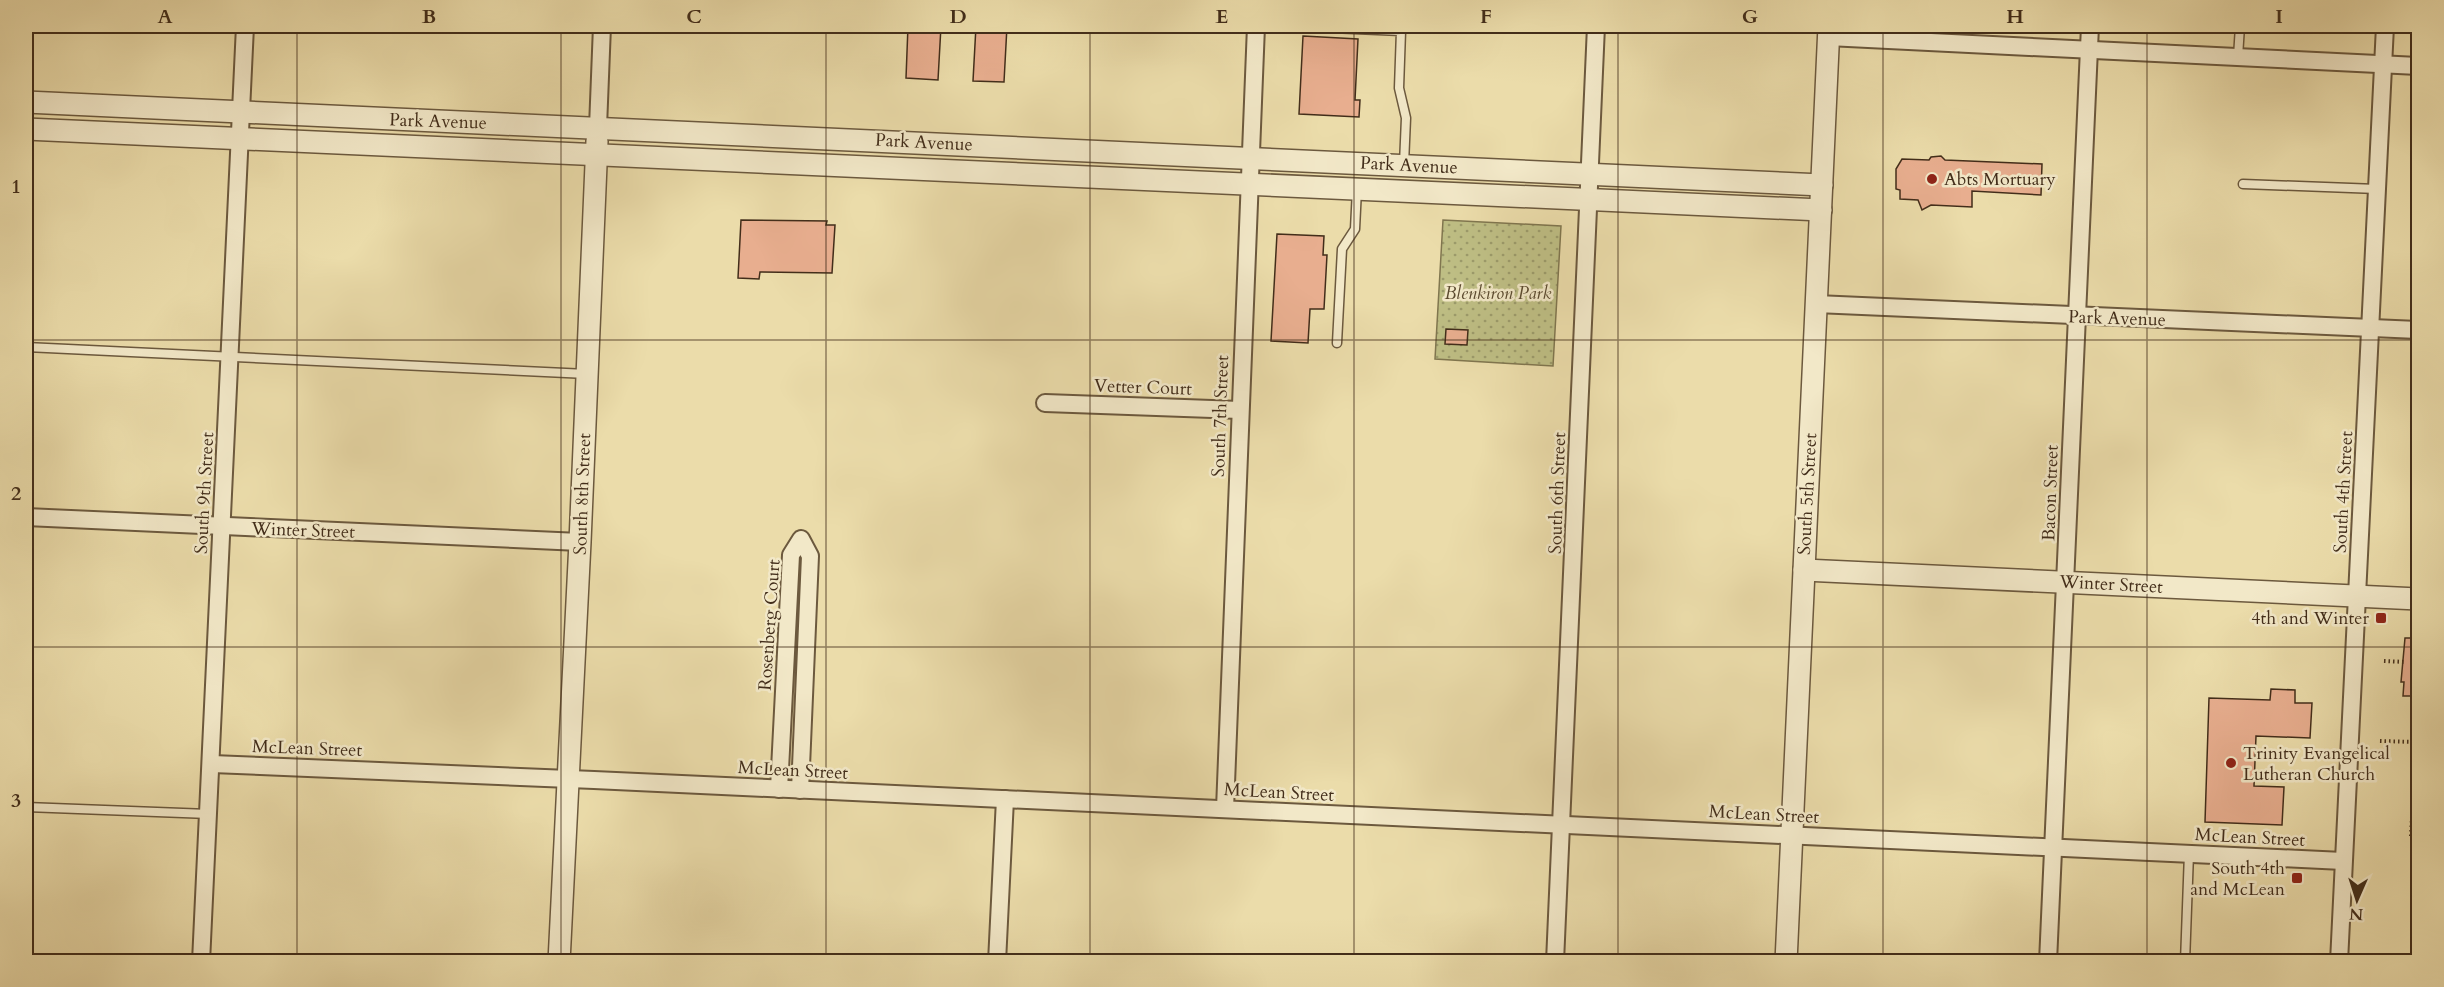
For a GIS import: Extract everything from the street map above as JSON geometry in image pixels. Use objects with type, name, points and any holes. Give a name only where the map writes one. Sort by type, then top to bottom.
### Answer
[{"type":"street","name":"South 9th Street","points":[[201,962],[245,26]]},
{"type":"street","name":"South 8th Street","points":[[559,962],[602,26]]},
{"type":"street","name":"South 7th Street","points":[[1225,809],[1256,26]]},
{"type":"street","name":"South 6th Street","points":[[1556,962],[1596,26]]},
{"type":"street","name":"Bacon Street","points":[[2048,962],[2090,26]]},
{"type":"street","name":"South 4th Street","points":[[2340,962],[2343,861],[2385,26]]},
{"type":"street","points":[[1829,31],[2088,49],[2418,66]]},
{"type":"street","name":"South 5th Street","points":[[1786,962],[1829,31]]},
{"type":"street","name":"Park Avenue","points":[[26,102],[1822,185]]},
{"type":"street","name":"Park Avenue","points":[[26,129],[1821,210]]},
{"type":"street","name":"Park Avenue","points":[[1816,304],[2418,330]]},
{"type":"street","name":"Vetter Court","points":[[1045,404],[1239,410]]},
{"type":"street","name":"Winter Street","points":[[26,517],[580,542]]},
{"type":"street","name":"Rosenberg Court","points":[[778,789],[790,555],[801,539],[810,556],[800,790]]},
{"type":"street","name":"Winter Street","points":[[1804,570],[2418,599]]},
{"type":"street","name":"McLean Street","points":[[212,764],[568,778],[2343,861]]},
{"type":"street","points":[[997,962],[1005,800]]},
{"type":"lane","points":[[1284,26],[1401,31],[1399,88],[1406,118],[1404,164]]},
{"type":"lane","points":[[2238,57],[2240,26]]},
{"type":"lane","points":[[2243,184],[2377,189]]},
{"type":"lane","points":[[1337,343],[1342,249],[1355,229],[1357,189]]},
{"type":"lane","points":[[26,347],[587,374]]},
{"type":"lane","points":[[26,807],[209,814]]},
{"type":"lane","points":[[2185,962],[2189,853]]},
{"type":"path","points":[[2384,661],[2406,662]]},
{"type":"path","points":[[2380,741],[2417,742],[2411,836]]},
{"type":"green space","name":"Blenkiron Park","points":[[1443,220],[1561,226],[1553,366],[1435,359]]},
{"type":"building","points":[[908,26],[941,26],[938,80],[906,78]]},
{"type":"building","points":[[976,26],[1007,26],[1004,82],[973,81]]},
{"type":"building","points":[[1303,36],[1358,39],[1355,100],[1360,100],[1359,117],[1299,114]]},
{"type":"building","points":[[1941,156],[1945,160],[2042,164],[2041,195],[1972,191],[1972,207],[1931,205],[1922,210],[1918,200],[1900,199],[1900,190],[1896,189],[1896,169],[1902,159],[1929,160],[1931,157]]},
{"type":"building","points":[[741,220],[827,221],[826,225],[835,225],[832,273],[760,272],[759,279],[738,278]]},
{"type":"building","points":[[1277,234],[1324,236],[1323,255],[1327,255],[1324,309],[1310,309],[1308,343],[1271,341]]},
{"type":"building","points":[[1446,329],[1468,330],[1467,345],[1445,344]]},
{"type":"building","points":[[2405,638],[2418,638],[2418,696],[2403,696],[2404,682],[2401,682]]},
{"type":"building","points":[[2271,689],[2295,690],[2295,703],[2312,703],[2310,738],[2256,736],[2254,786],[2284,787],[2282,825],[2205,822],[2209,698],[2270,700]]},
{"type":"place","name":"Abts Mortuary","points":[[1932,179]]},
{"type":"place","name":"4th and Winter","points":[[2381,618]]},
{"type":"place","name":"Trinity Evangelical Lutheran Church","points":[[2231,763]]},
{"type":"place","name":"South 4th and McLean","points":[[2297,878]]}]
